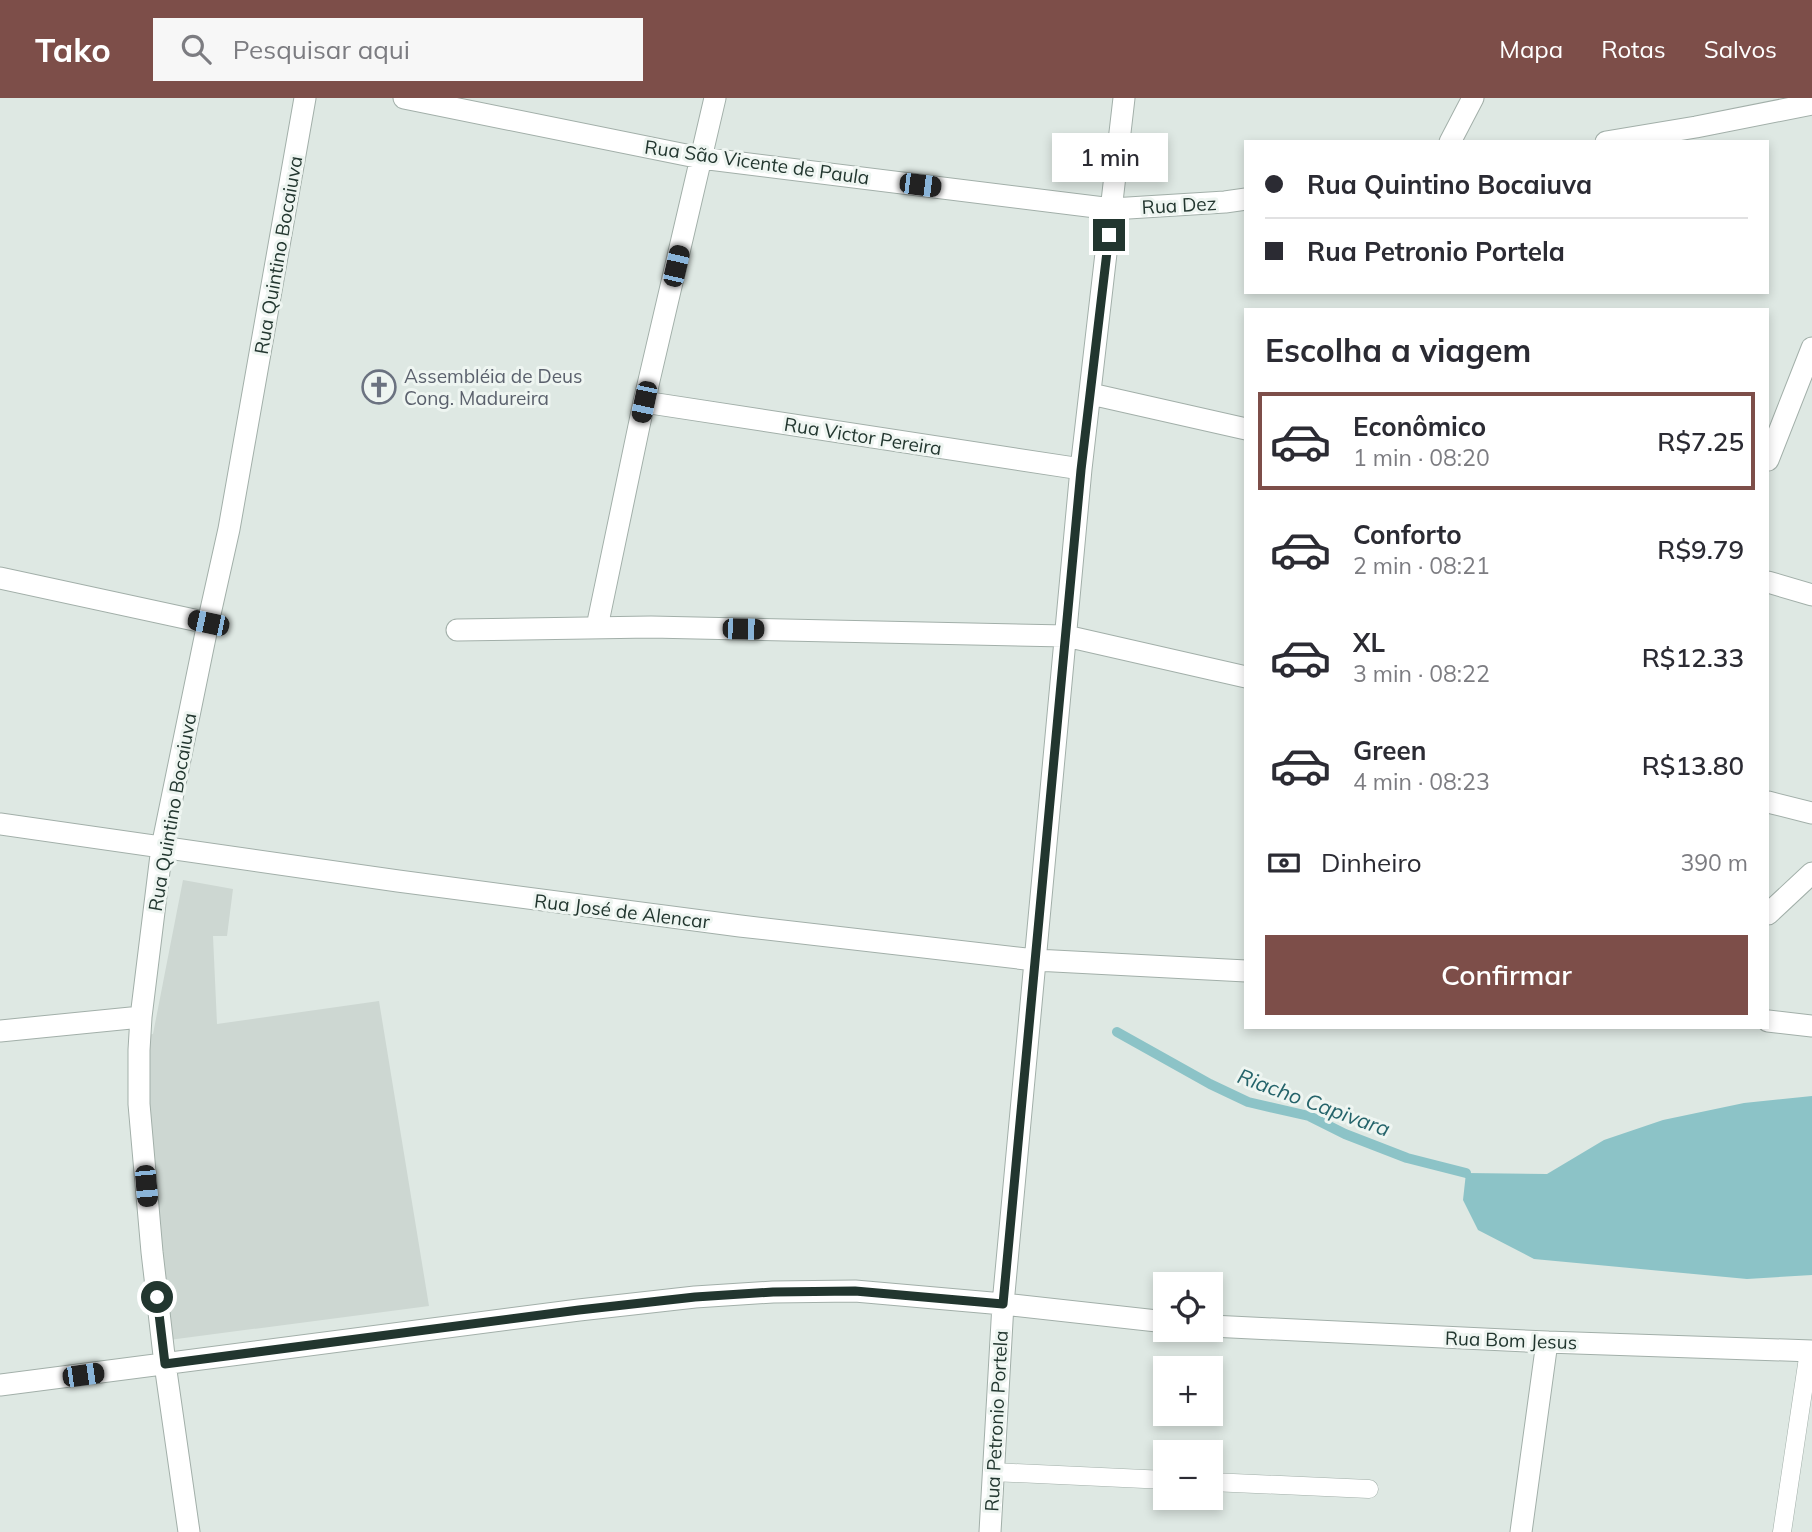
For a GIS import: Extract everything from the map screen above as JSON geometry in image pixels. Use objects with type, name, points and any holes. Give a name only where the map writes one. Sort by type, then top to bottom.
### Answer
[{"type":"street","name":"Rua Quintino Bocaiuva","points":[[189,1532],[152,1252],[139,1104],[141,1017],[162,847],[229,529],[305,98]]},
{"type":"street","name":"Rua São Vicente de Paula","points":[[404,98],[701,158],[1112,209]]},
{"type":"street","points":[[597,627],[644,402],[715,98]]},
{"type":"street","name":"Rua Petronio Portela","points":[[990,1532],[1003,1304],[1081,470],[1125,98]]},
{"type":"street","points":[[1451,140],[1473,98]]},
{"type":"street","points":[[1618,140],[1812,104]]},
{"type":"street","name":"Rua Dez","points":[[1112,209],[1244,199]]},
{"type":"street","points":[[1769,457],[1812,348]]},
{"type":"street","points":[[1091,394],[1244,429]]},
{"type":"street","name":"Rua Victor Pereira","points":[[644,402],[1081,470]]},
{"type":"street","points":[[0,578],[208,623]]},
{"type":"street","points":[[1769,582],[1812,595]]},
{"type":"street","points":[[457,630],[597,627],[1066,636],[1244,677]]},
{"type":"street","points":[[1769,802],[1812,813]]},
{"type":"street","name":"Rua José de Alencar","points":[[0,824],[385,880],[740,926],[1035,960],[1244,971]]},
{"type":"street","points":[[1769,913],[1812,873]]},
{"type":"street","points":[[0,1031],[141,1017]]},
{"type":"street","points":[[1769,1021],[1812,1026]]},
{"type":"street","points":[[0,1385],[552,1313],[695,1297],[773,1292],[855,1291],[1153,1321]]},
{"type":"street","name":"Rua Bom Jesus","points":[[1223,1327],[1811,1351]]},
{"type":"street","points":[[1521,1532],[1547,1342]]},
{"type":"lane","points":[[1782,1532],[1811,1351]]},
{"type":"lane","points":[[993,1472],[1153,1479]]},
{"type":"lane","points":[[1223,1483],[1369,1489]]},
{"type":"shaded area","points":[[183,880],[233,889],[227,936],[213,936],[217,1024],[379,1001],[429,1306],[169,1340],[141,1036],[153,1034]]},
{"type":"water","points":[[1812,1096],[1812,1275],[1747,1279],[1534,1259],[1478,1230],[1463,1200],[1466,1173],[1547,1174],[1604,1140],[1663,1120],[1744,1103]]},
{"type":"waterway","name":"Riacho Capivara","points":[[1117,1032],[1248,1102],[1309,1116],[1345,1134],[1407,1158],[1466,1173]]},
{"type":"place","name":"Assembléia de Deus Cong. Madureira","points":[[379,387]]},
{"type":"route","points":[[157,1297],[165,1364],[695,1297],[855,1291],[1003,1304],[1081,470],[1109,235]]}]
